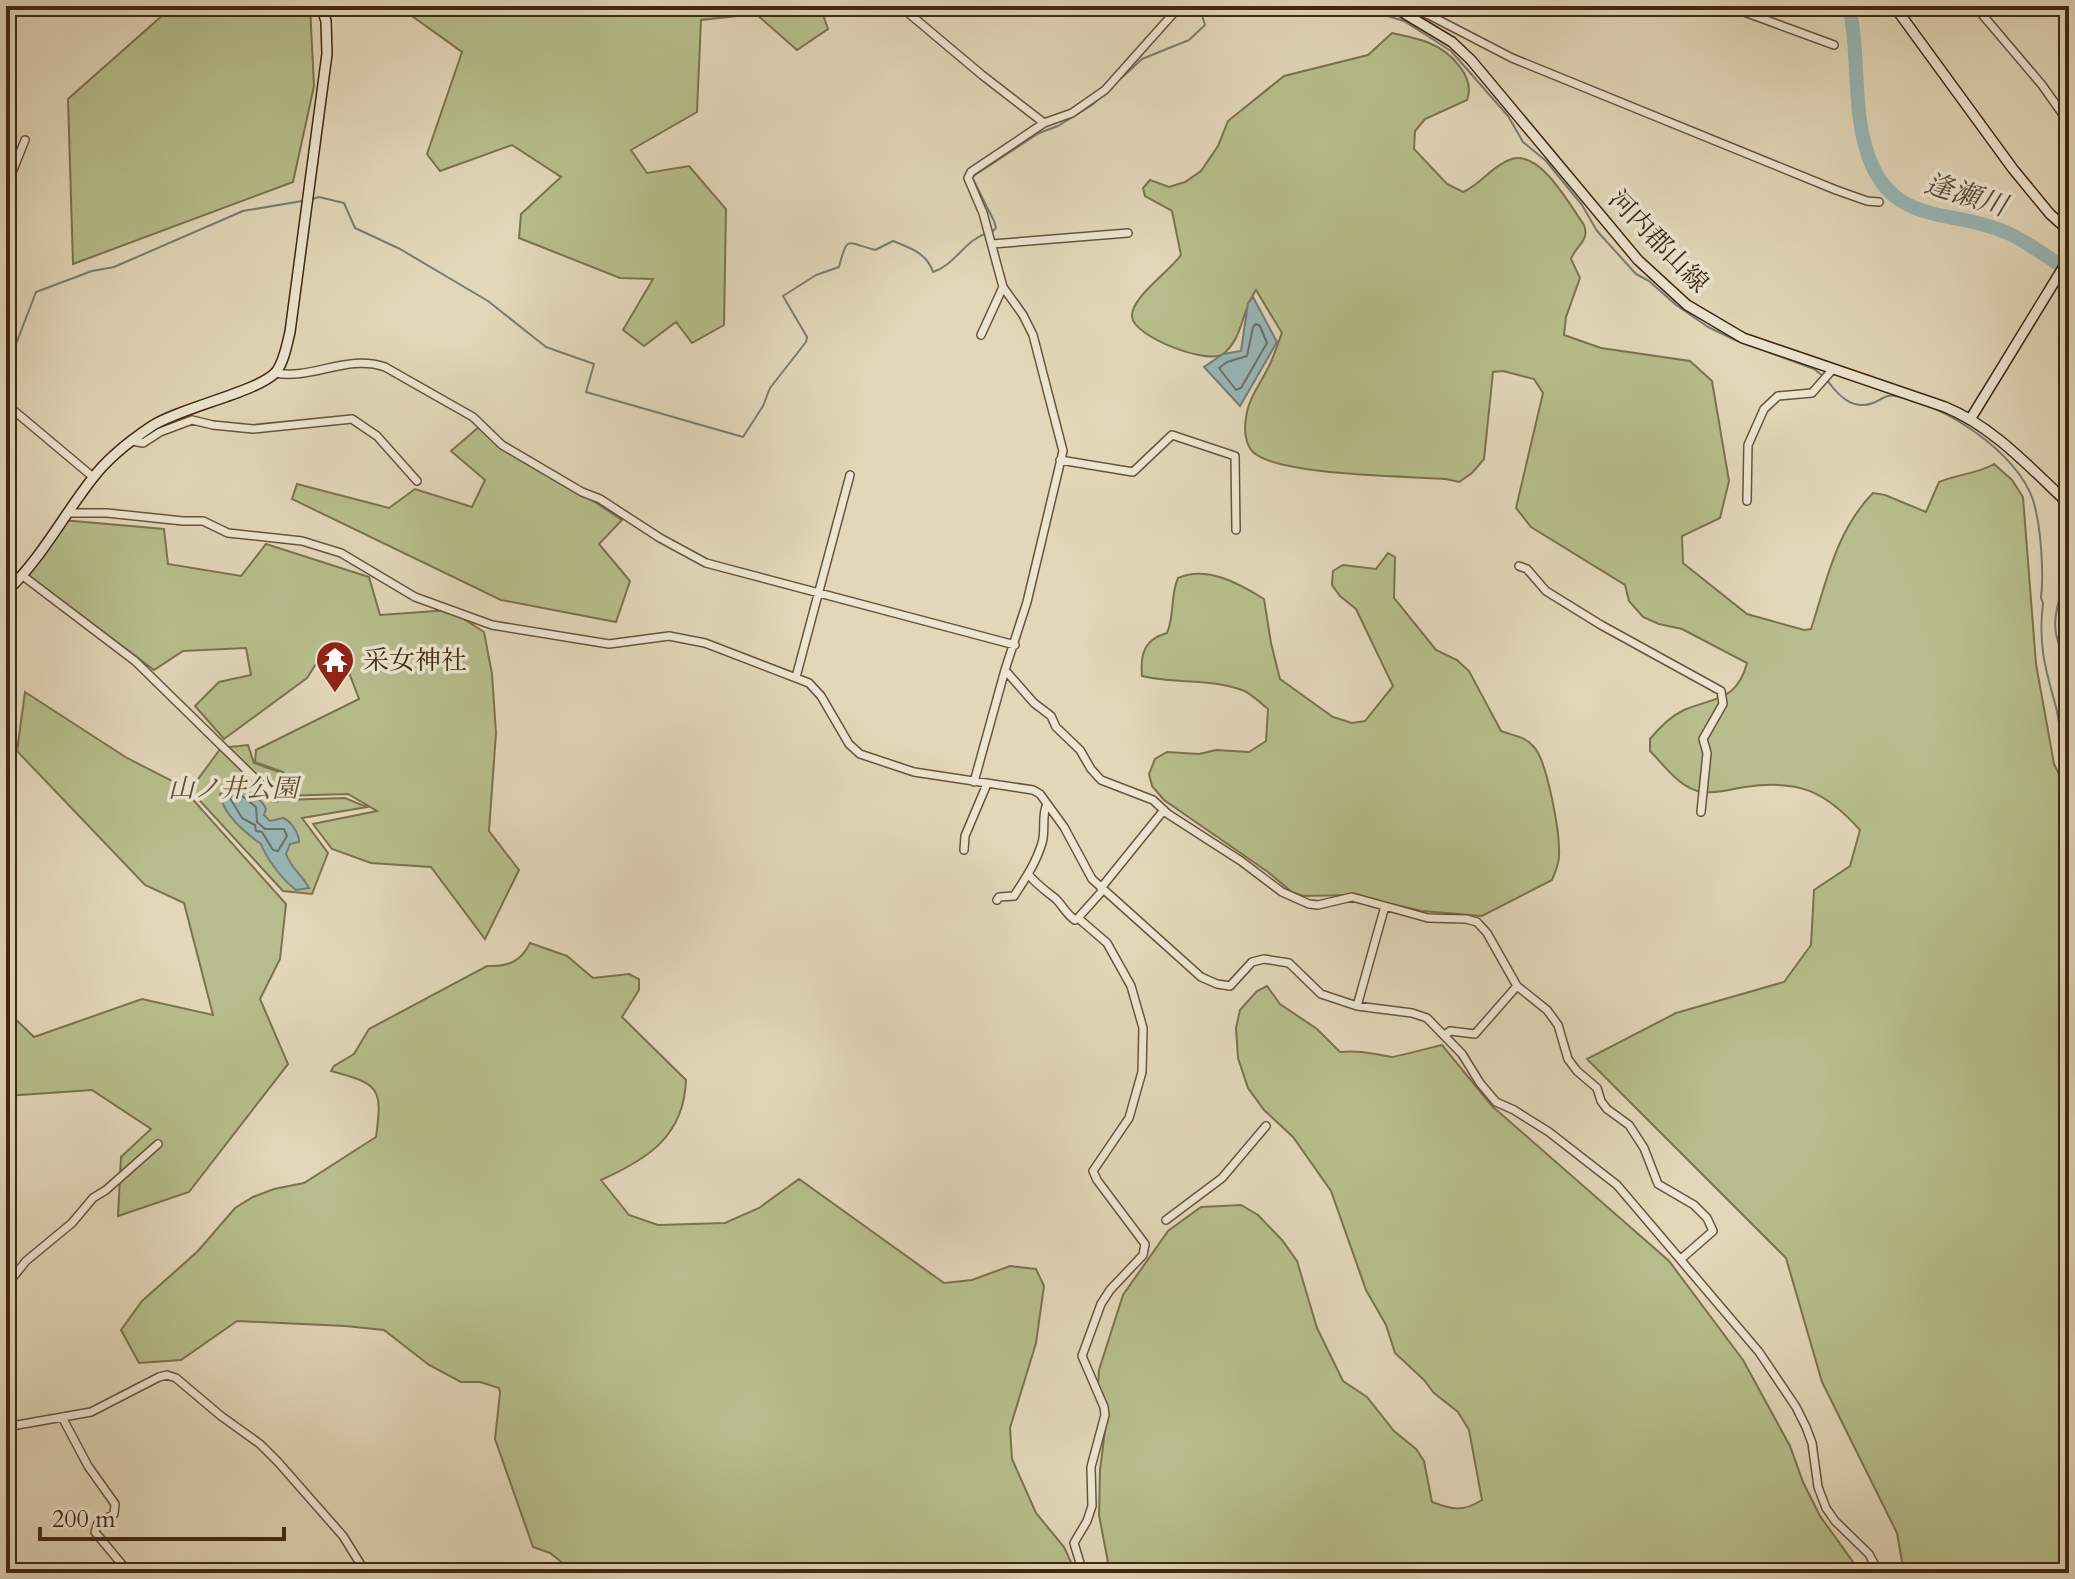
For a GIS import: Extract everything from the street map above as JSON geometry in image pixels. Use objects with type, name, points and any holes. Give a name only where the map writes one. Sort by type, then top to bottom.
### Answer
[{"type":"street","points":[[6,592],[23,576],[93,477],[132,441],[183,410],[266,380],[275,373],[290,332],[327,54],[326,21],[321,6]]},
{"type":"street","points":[[900,6],[1044,123]]},
{"type":"street","points":[[980,6],[993,6]]},
{"type":"street","points":[[974,782],[1005,670],[1015,645],[1060,460],[1061,440],[1033,335],[1003,287],[983,213],[969,176],[1044,123],[1072,113],[1105,90],[1180,6]]},
{"type":"street","name":"河内郡山線","points":[[1392,6],[1405,8],[1471,60],[1638,260],[1699,314],[1743,338],[1971,418],[2069,504]]},
{"type":"street","points":[[1728,6],[1834,45]]},
{"type":"street","points":[[1894,6],[2013,169],[2050,214],[2069,231]]},
{"type":"street","points":[[1975,6],[2042,85],[2069,123]]},
{"type":"street","points":[[1405,8],[1429,15],[1512,58],[1836,190],[1871,203],[1879,202]]},
{"type":"street","points":[[6,179],[12,173],[25,140]]},
{"type":"street","points":[[992,244],[1128,233]]},
{"type":"street","points":[[1971,418],[2069,258]]},
{"type":"street","points":[[981,335],[1003,287]]},
{"type":"street","points":[[275,373],[293,376],[351,363],[385,367],[464,411],[502,445],[611,506],[693,558],[1015,645]]},
{"type":"street","points":[[1747,501],[1748,445],[1764,409],[1778,396],[1812,393],[1833,369]]},
{"type":"street","points":[[6,404],[93,477]]},
{"type":"street","points":[[132,441],[143,443],[160,432],[192,420],[253,429],[352,419],[377,436],[417,481]]},
{"type":"street","points":[[1060,460],[1133,472],[1172,435],[1235,456],[1236,530]]},
{"type":"street","points":[[796,677],[850,475]]},
{"type":"street","points":[[68,513],[198,520],[228,533],[302,541],[341,553],[415,597],[480,622],[609,644],[669,636],[684,638],[796,677],[815,689],[842,734],[860,754],[898,768],[1033,790],[1040,794],[1064,827],[1087,873],[1196,973],[1209,981],[1230,986],[1252,962],[1273,960],[1293,965],[1321,994],[1357,1006],[1427,1018],[1445,1035],[1496,1102],[1514,1110],[1590,1162],[1617,1185],[1759,1352],[1796,1407],[1812,1443],[1818,1487],[1826,1508],[1869,1554],[1879,1573]]},
{"type":"street","points":[[1519,566],[1527,569],[1546,591],[1721,691],[1723,704],[1703,739],[1707,753],[1701,812]]},
{"type":"street","points":[[23,576],[135,661],[275,798]]},
{"type":"street","points":[[1005,670],[1034,703],[1051,716],[1062,734],[1080,750],[1096,776],[1109,785],[1146,797],[1294,898],[1318,905],[1352,897],[1428,918],[1477,922],[1487,933],[1517,986],[1547,1010],[1558,1025],[1568,1059],[1597,1088],[1607,1109],[1629,1125],[1644,1148],[1658,1184],[1694,1205],[1707,1218],[1713,1231],[1681,1259]]},
{"type":"street","points":[[964,850],[965,836],[987,784]]},
{"type":"street","points":[[997,900],[999,897],[1014,896],[1029,875],[1042,846],[1047,804]]},
{"type":"street","points":[[1083,1573],[1074,1543],[1092,1506],[1091,1467],[1105,1415],[1082,1356],[1101,1304],[1145,1249],[1145,1244],[1093,1171],[1129,1118],[1144,1058],[1143,1028],[1131,986],[1107,943],[1078,920],[1164,810]]},
{"type":"street","points":[[1029,875],[1075,920]]},
{"type":"street","points":[[1357,1006],[1385,906]]},
{"type":"street","points":[[1445,1035],[1450,1031],[1475,1034],[1517,986]]},
{"type":"street","points":[[1166,1220],[1222,1178],[1266,1126]]},
{"type":"street","points":[[6,1286],[26,1261],[72,1223],[93,1198],[158,1144]]},
{"type":"street","points":[[6,1427],[91,1412],[167,1375],[176,1378],[269,1453],[343,1536],[366,1573]]},
{"type":"street","points":[[62,1417],[81,1454],[115,1504],[114,1514],[98,1523],[95,1532],[129,1573]]},
{"type":"green space","points":[[173,6],[310,6],[314,86],[293,182],[73,264],[68,99]]},
{"type":"green space","points":[[398,6],[820,6],[828,29],[797,50],[756,14],[701,20],[697,112],[631,150],[647,173],[689,166],[726,209],[724,325],[692,343],[676,322],[644,346],[623,330],[653,279],[620,278],[519,238],[521,214],[561,177],[512,145],[440,171],[427,154],[462,52]]},
{"type":"green space","points":[[1392,33],[1424,41],[1445,52],[1459,66],[1468,83],[1467,100],[1425,119],[1415,131],[1414,149],[1447,184],[1463,192],[1503,163],[1520,158],[1542,169],[1584,225],[1584,239],[1571,259],[1580,278],[1566,317],[1564,335],[1601,348],[1690,361],[1712,381],[1729,481],[1720,518],[1682,536],[1683,563],[1747,614],[1804,630],[1811,629],[1841,540],[1873,493],[1926,512],[1939,482],[1994,464],[2012,480],[2023,497],[2036,664],[2054,764],[2069,794],[2069,1573],[1904,1573],[1897,1533],[1822,1382],[1786,1258],[1587,1059],[1676,1013],[1784,982],[1811,945],[1814,890],[1850,866],[1860,830],[1822,797],[1780,785],[1713,792],[1694,790],[1673,776],[1650,751],[1650,739],[1674,716],[1731,691],[1743,675],[1747,663],[1682,629],[1643,617],[1629,601],[1625,585],[1531,527],[1516,508],[1543,393],[1534,379],[1503,371],[1493,372],[1484,459],[1459,482],[1288,466],[1253,452],[1245,431],[1249,404],[1282,333],[1256,290],[1230,348],[1215,356],[1188,352],[1158,340],[1145,333],[1132,317],[1143,294],[1181,255],[1172,211],[1145,196],[1143,188],[1150,180],[1169,187],[1185,182],[1201,171],[1218,146],[1228,121],[1284,76],[1368,55]]},
{"type":"green space","points":[[480,426],[622,520],[599,544],[630,581],[616,622],[501,600],[292,499],[297,484],[389,508],[415,489],[472,507],[485,480],[451,451]]},
{"type":"green space","points":[[62,520],[164,529],[168,564],[241,576],[266,544],[369,577],[380,615],[450,610],[484,632],[492,674],[496,733],[489,831],[519,870],[485,939],[431,867],[371,863],[332,849],[313,824],[377,811],[348,794],[280,796],[270,786],[284,785],[283,772],[255,762],[256,750],[359,699],[346,665],[328,645],[307,678],[224,739],[195,706],[219,682],[251,675],[246,648],[183,651],[154,670],[29,576]]},
{"type":"green space","points":[[1388,553],[1395,557],[1394,598],[1436,650],[1457,660],[1469,671],[1501,731],[1531,743],[1548,780],[1559,850],[1552,880],[1482,916],[1422,911],[1351,895],[1303,896],[1292,892],[1164,800],[1152,786],[1149,774],[1155,759],[1167,752],[1249,752],[1266,741],[1268,709],[1245,691],[1217,684],[1142,676],[1146,648],[1154,639],[1167,633],[1178,578],[1212,575],[1234,582],[1264,599],[1280,679],[1333,717],[1352,723],[1365,721],[1393,686],[1356,609],[1332,585],[1333,571],[1343,565],[1376,569]]},
{"type":"green space","points":[[25,692],[127,758],[180,785],[286,904],[280,959],[260,999],[288,1064],[189,1192],[118,1216],[121,1157],[151,1129],[92,1090],[6,1096],[6,1010],[34,1037],[142,999],[213,1015],[184,903],[145,885],[17,751]]},
{"type":"green space","name":"山ノ井公園","points":[[248,745],[254,763],[282,773],[282,784],[266,785],[280,800],[345,798],[367,807],[302,818],[328,853],[312,894],[283,891],[190,790],[221,748]]},
{"type":"green space","points":[[530,943],[567,956],[593,978],[629,974],[639,979],[639,990],[622,1017],[686,1080],[684,1100],[671,1131],[648,1154],[601,1180],[629,1215],[658,1225],[725,1223],[759,1208],[799,1179],[944,1283],[972,1280],[1010,1266],[1036,1269],[1044,1286],[1036,1343],[1010,1428],[1012,1459],[1036,1513],[1064,1547],[1076,1573],[575,1573],[550,1553],[533,1547],[495,1439],[499,1388],[480,1382],[461,1382],[429,1365],[384,1330],[237,1321],[181,1360],[139,1363],[121,1330],[142,1301],[198,1251],[235,1208],[274,1189],[304,1183],[376,1137],[379,1107],[374,1090],[359,1080],[331,1071],[334,1066],[354,1054],[369,1029],[487,966],[513,962]]},
{"type":"green space","points":[[1267,986],[1280,1004],[1317,1029],[1340,1052],[1392,1057],[1442,1045],[1492,1106],[1669,1261],[1743,1360],[1790,1446],[1820,1516],[1861,1573],[1110,1573],[1099,1515],[1100,1470],[1106,1423],[1098,1386],[1099,1370],[1123,1295],[1168,1231],[1201,1207],[1241,1205],[1258,1215],[1282,1240],[1297,1261],[1317,1328],[1343,1381],[1367,1397],[1394,1431],[1416,1449],[1424,1461],[1432,1502],[1458,1508],[1482,1500],[1469,1430],[1458,1412],[1434,1393],[1395,1353],[1386,1325],[1366,1290],[1331,1191],[1293,1137],[1264,1110],[1248,1088],[1238,1058],[1236,1028],[1240,1010],[1257,991]]},
{"type":"water","points":[[1253,297],[1277,342],[1240,406],[1204,367],[1223,354],[1241,351],[1248,303]]},
{"type":"water","points":[[231,781],[261,801],[266,809],[264,815],[270,821],[283,818],[294,828],[299,842],[290,844],[286,854],[309,888],[296,890],[291,886],[271,863],[261,844],[230,816],[220,794]]},
{"type":"waterway","points":[[993,231],[996,228],[994,221],[972,177],[1039,133],[1058,126],[1092,105],[1142,59],[1189,40],[1205,25],[1199,6]]},
{"type":"waterway","points":[[1367,6],[1404,21],[1451,51],[1508,116],[1523,142],[1546,161],[1582,205],[1597,231],[1636,274],[1708,327],[1814,369],[1823,376]]},
{"type":"waterway","name":"逢瀬川","points":[[1849,6],[1862,134],[1878,177],[1892,194],[1908,205],[1927,212],[2012,235],[2069,271]]},
{"type":"waterway","points":[[312,199],[319,197],[344,203],[355,228],[400,249],[488,301],[546,347],[594,364],[586,392],[743,437],[763,406],[770,388],[806,342],[807,337],[783,296],[816,275],[839,267],[849,244],[875,250],[893,241],[922,256],[933,272],[987,233]]},
{"type":"waterway","points":[[6,370],[36,292],[92,271],[114,267],[243,211],[302,201]]},
{"type":"waterway","points":[[1827,380],[1841,396],[1858,405],[1892,396],[1935,409],[1995,448],[2024,482],[2033,500],[2038,522],[2042,563],[2042,644],[2069,775]]},
{"type":"waterway","points":[[2069,568],[2058,603],[2055,626],[2061,648],[2069,658]]},
{"type":"place","name":"采女神社","points":[[335,694]]}]
